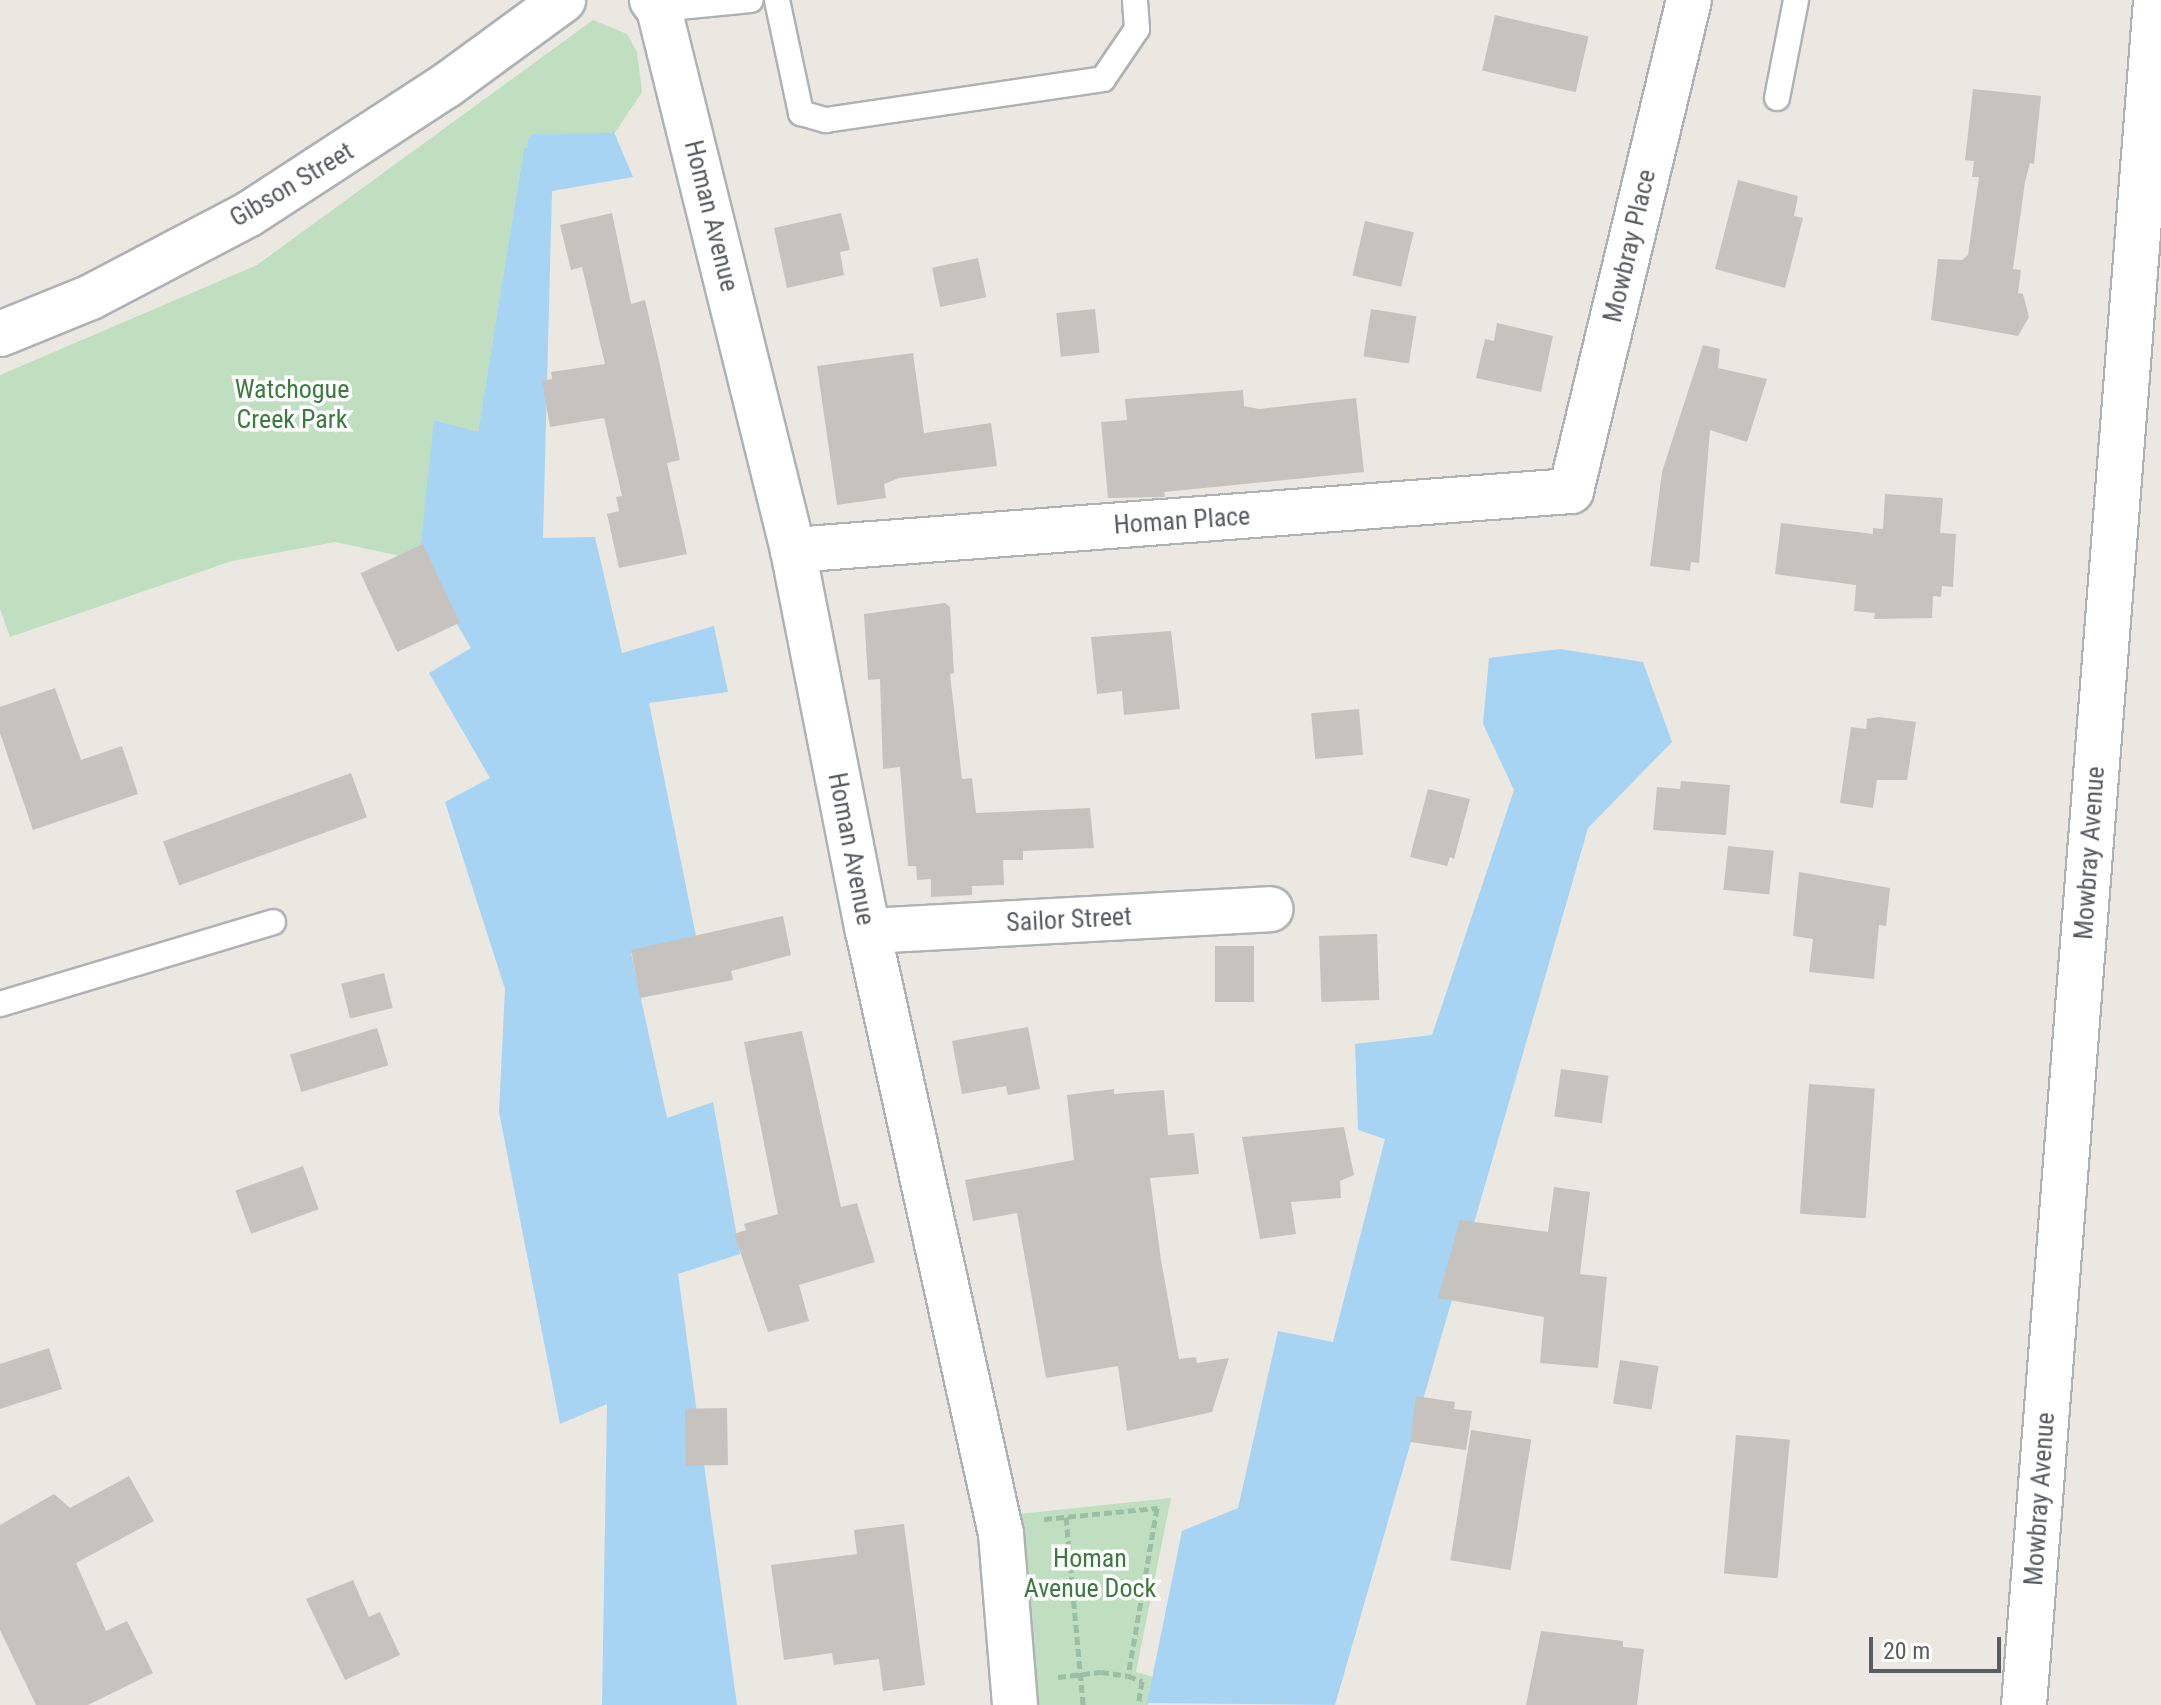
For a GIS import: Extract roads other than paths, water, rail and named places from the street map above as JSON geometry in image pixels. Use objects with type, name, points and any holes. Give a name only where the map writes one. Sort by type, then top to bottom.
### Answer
[{"type":"street","name":"Gibson Street","points":[[0,334],[91,297],[249,214],[447,85],[563,0]]},
{"type":"street","name":"Mowbray Place","points":[[1571,491],[1689,0]]},
{"type":"street","name":"Homan Avenue","points":[[656,5],[793,550],[868,931],[999,1524],[1014,1694]]},
{"type":"street","name":"Mowbray Avenue","points":[[2024,1705],[2157,13]]},
{"type":"street","name":"Homan Place","points":[[793,550],[1571,491]]},
{"type":"street","name":"Sailor Street","points":[[868,931],[1270,909]]},
{"type":"lane","points":[[656,5],[751,0]]},
{"type":"lane","points":[[777,0],[801,113],[826,120],[1103,79],[1137,29],[1135,0]]},
{"type":"lane","points":[[1777,98],[1796,0]]},
{"type":"lane","points":[[0,1004],[273,922]]},
{"type":"water","points":[[613,130],[633,177],[552,191],[543,538],[595,537],[622,653],[714,626],[728,692],[649,703],[697,941],[631,953],[667,1118],[713,1102],[740,1254],[678,1274],[737,1705],[602,1705],[607,1404],[560,1424],[499,1112],[505,989],[445,802],[490,778],[429,673],[471,648],[419,560],[434,420],[478,432],[524,148],[609,140]]},
{"type":"water","points":[[1560,649],[1643,662],[1672,742],[1588,828],[1335,1705],[1147,1703],[1182,1531],[1238,1508],[1278,1331],[1333,1342],[1385,1139],[1358,1130],[1355,1044],[1432,1035],[1514,790],[1483,724],[1489,658]]},
{"type":"waterway","points":[[534,166],[535,141],[610,140]]},
{"type":"park label","name":"Watchogue Creek Park","points":[[292,405]]},
{"type":"park label","name":"Homan Avenue Dock","points":[[1090,1574]]}]
